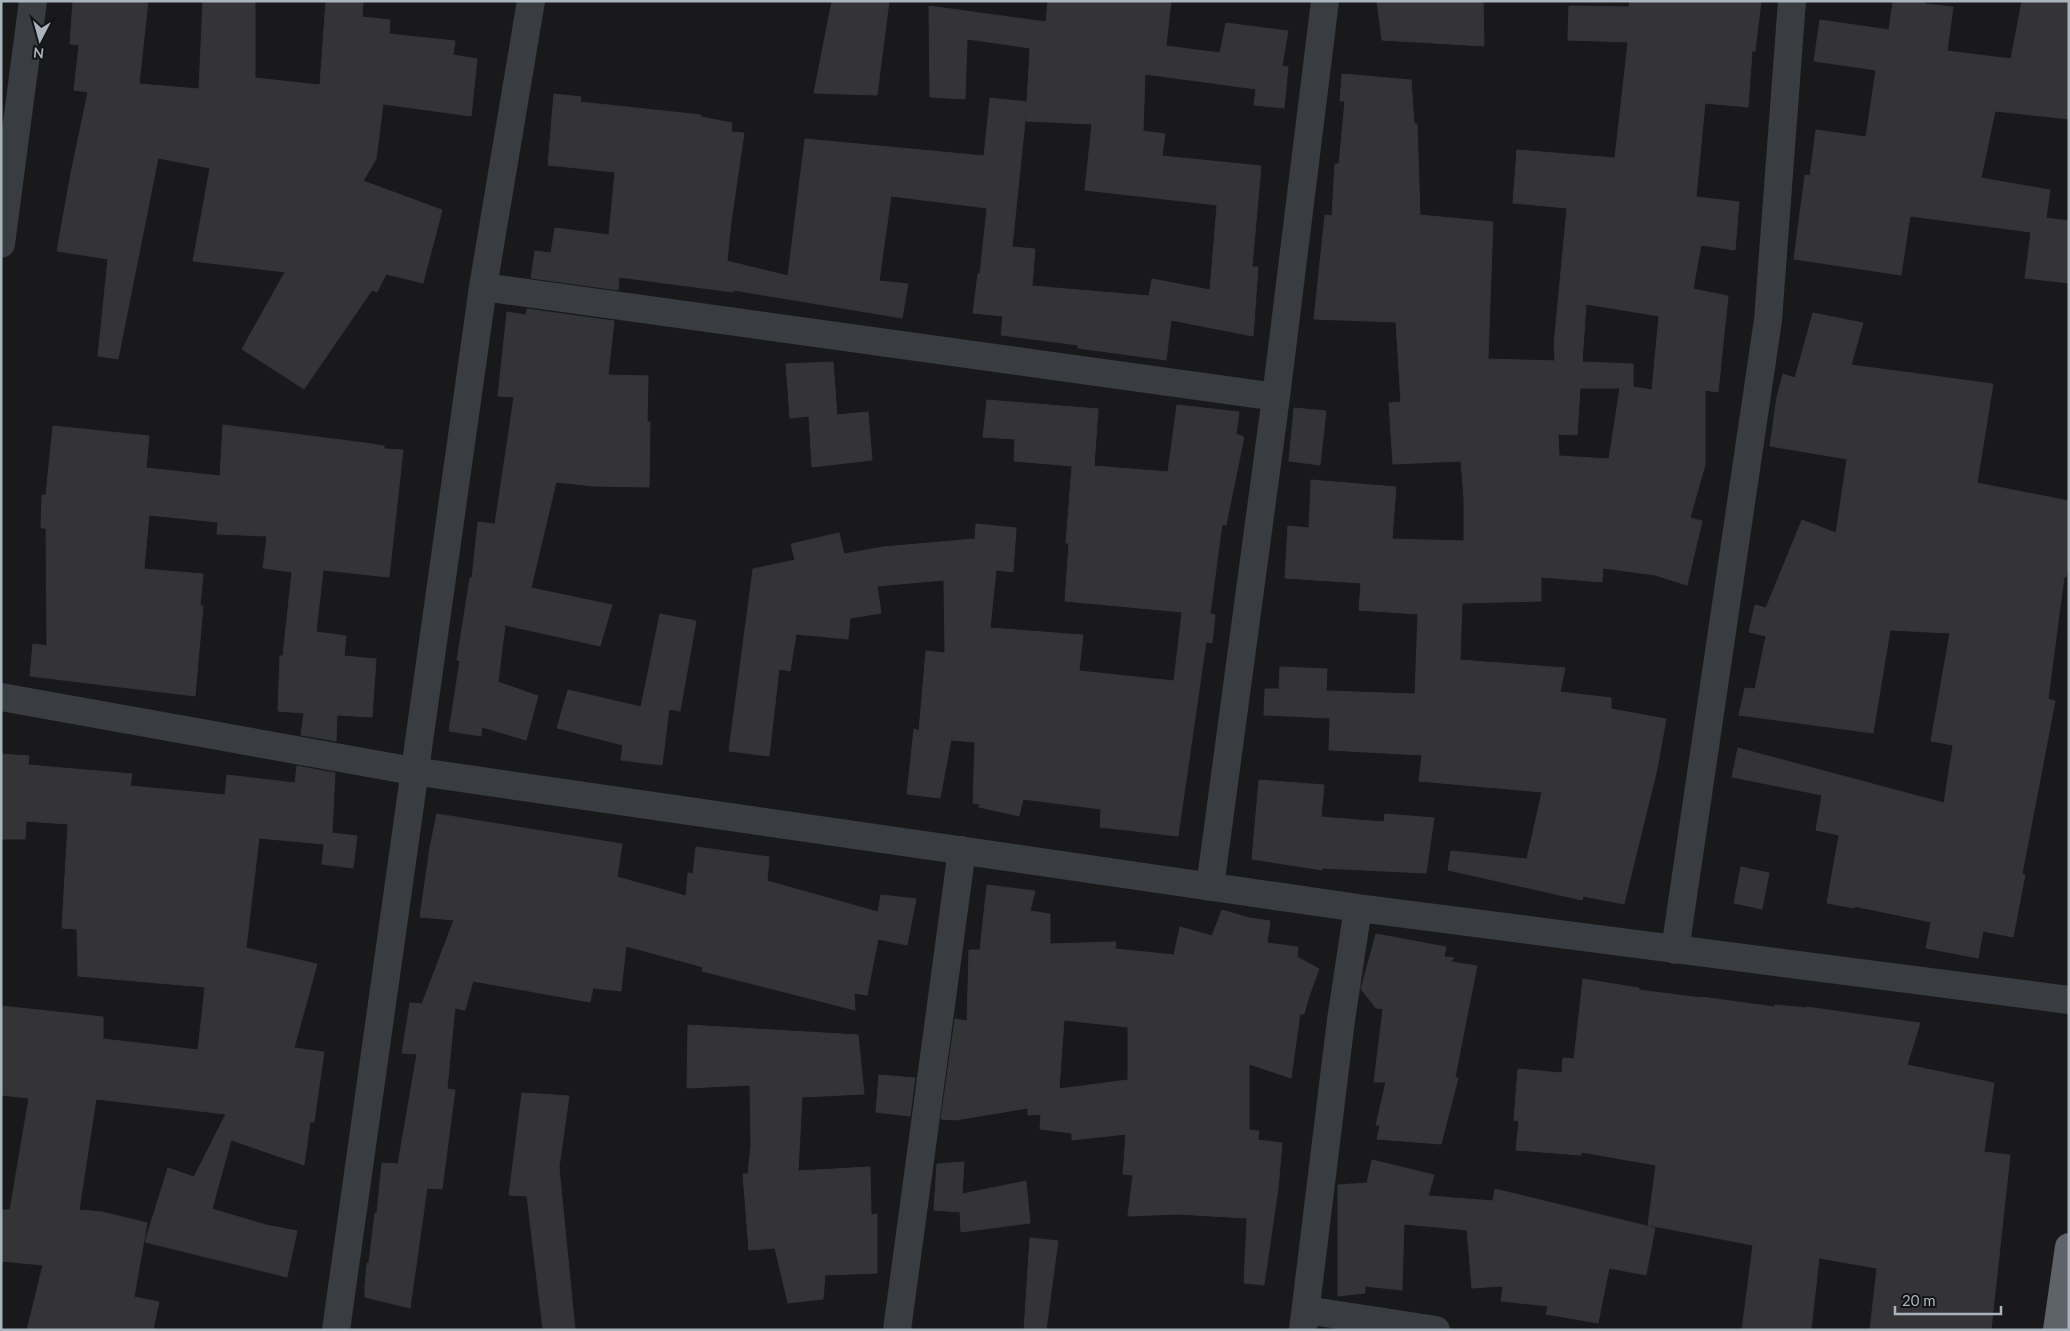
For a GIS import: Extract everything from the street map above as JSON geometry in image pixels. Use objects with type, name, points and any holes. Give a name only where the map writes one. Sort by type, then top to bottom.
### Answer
[{"type":"highway","points":[[2058,1330],[2069,1247]]},
{"type":"street","points":[[1,244],[33,1]]},
{"type":"street","points":[[336,1330],[483,287],[531,1]]},
{"type":"street","points":[[1210,887],[1276,397],[1325,1]]},
{"type":"street","points":[[1675,950],[1768,320],[1792,1]]},
{"type":"street","points":[[483,287],[1276,397]]},
{"type":"street","points":[[1,698],[414,771],[1358,908],[2069,1000]]},
{"type":"street","points":[[897,1330],[962,850]]},
{"type":"street","points":[[1358,908],[1341,1020],[1307,1286],[1305,1320],[1436,1330]]},
{"type":"building","points":[[73,1],[148,1],[139,84],[199,89],[203,1],[255,1],[255,78],[320,85],[326,1],[363,1],[362,17],[390,20],[389,34],[455,41],[453,55],[477,59],[471,116],[383,104],[376,159],[363,181],[442,210],[423,283],[386,274],[377,292],[372,290],[304,389],[242,349],[285,272],[193,261],[210,168],[158,158],[118,359],[98,356],[108,259],[57,251],[88,92],[74,90],[79,45],[70,44]]},
{"type":"building","points":[[832,1],[889,1],[877,95],[814,93]]},
{"type":"building","points":[[1048,1],[1171,1],[1166,46],[1220,53],[1226,23],[1288,31],[1282,66],[1288,67],[1284,108],[1254,105],[1256,89],[1145,74],[1143,131],[1165,134],[1162,156],[1261,166],[1252,267],[1258,267],[1253,336],[1171,320],[1166,360],[1078,348],[1078,345],[1001,335],[1003,316],[973,313],[978,274],[980,274],[987,208],[891,196],[879,281],[908,284],[902,318],[733,290],[733,292],[619,277],[618,290],[531,278],[535,251],[551,253],[555,228],[609,235],[615,172],[548,165],[554,94],[581,97],[580,102],[701,115],[701,117],[732,123],[731,132],[744,133],[727,261],[788,276],[805,139],[984,156],[990,98],[1027,102],[1030,48],[967,39],[965,99],[930,97],[929,6],[1046,22]],"holes":[[[1027,102],[1026,121],[1092,124],[1085,190],[1217,205],[1210,290],[1152,279],[1149,296],[1032,286],[1035,249],[1012,247]]]},
{"type":"building","points":[[1377,1],[1483,1],[1484,46],[1382,40]]},
{"type":"building","points":[[1630,1],[1761,1],[1755,51],[1752,51],[1748,107],[1705,103],[1696,197],[1739,202],[1735,250],[1701,245],[1693,289],[1728,296],[1718,392],[1705,390],[1705,465],[1690,518],[1702,521],[1687,585],[1655,575],[1603,568],[1602,582],[1541,577],[1541,601],[1462,603],[1460,660],[1565,668],[1560,692],[1611,698],[1611,709],[1666,719],[1657,769],[1624,904],[1583,896],[1582,900],[1448,870],[1451,851],[1527,859],[1542,792],[1419,781],[1422,755],[1329,750],[1330,718],[1264,715],[1265,689],[1279,689],[1280,667],[1327,669],[1326,691],[1415,694],[1418,614],[1359,610],[1361,583],[1285,578],[1288,526],[1309,528],[1311,480],[1396,487],[1392,539],[1464,541],[1464,499],[1461,461],[1393,464],[1389,403],[1401,402],[1396,322],[1314,319],[1325,215],[1332,216],[1335,164],[1339,164],[1345,101],[1340,101],[1342,74],[1411,80],[1414,124],[1417,124],[1420,215],[1493,222],[1488,359],[1555,361],[1554,345],[1567,208],[1513,203],[1517,150],[1615,158],[1628,42],[1568,40],[1569,6],[1629,7]],"holes":[[[1586,304],[1659,316],[1652,390],[1633,387],[1633,364],[1582,362]],[[1580,388],[1620,388],[1609,459],[1559,456],[1558,434],[1577,435]]]},
{"type":"building","points":[[1893,1],[1926,1],[1925,4],[1953,7],[1947,51],[2011,59],[2022,1],[2069,1],[2069,119],[1995,111],[1981,178],[2050,190],[2046,218],[2069,221],[2069,283],[2025,278],[2031,232],[1910,216],[1901,275],[1794,259],[1805,175],[1810,176],[1816,130],[1866,137],[1876,70],[1814,61],[1820,20],[1889,30]]},
{"type":"building","points":[[527,309],[614,321],[608,375],[648,376],[647,422],[650,422],[649,487],[594,486],[556,482],[531,588],[612,605],[600,646],[505,625],[498,682],[538,696],[526,740],[482,727],[481,736],[449,731],[460,661],[457,660],[470,578],[472,578],[478,522],[495,524],[514,397],[498,396],[507,312],[526,315]]},
{"type":"building","points":[[1813,313],[1863,323],[1851,365],[1993,384],[1977,483],[2069,501],[2069,563],[2066,577],[2064,577],[2048,699],[2055,701],[2022,874],[2025,875],[2013,937],[1983,931],[1978,958],[1926,948],[1931,922],[1854,906],[1854,908],[1827,903],[1839,835],[1816,830],[1822,795],[1732,777],[1738,748],[1944,803],[1953,745],[1931,741],[1950,633],[1890,630],[1873,733],[1739,715],[1745,688],[1755,689],[1766,636],[1749,632],[1755,605],[1766,608],[1802,520],[1836,533],[1847,459],[1770,446],[1777,397],[1783,374],[1795,378]]},
{"type":"building","points":[[833,362],[837,415],[868,412],[872,460],[812,467],[809,416],[790,418],[786,364]]},
{"type":"building","points":[[987,400],[1098,409],[1094,466],[1168,472],[1177,405],[1239,412],[1236,434],[1244,437],[1226,525],[1222,524],[1210,614],[1215,615],[1212,643],[1206,642],[1178,836],[1100,827],[1101,809],[1023,799],[1019,816],[979,807],[980,804],[973,803],[975,742],[951,740],[940,798],[907,794],[914,729],[919,731],[926,651],[945,653],[944,580],[877,586],[881,613],[850,618],[848,639],[796,634],[790,671],[779,669],[769,756],[729,751],[753,569],[795,560],[791,544],[839,533],[844,554],[883,547],[975,539],[976,524],[1016,528],[1013,572],[996,570],[990,628],[1083,635],[1079,671],[1174,681],[1182,612],[1065,601],[1069,543],[1066,543],[1072,466],[1014,461],[1015,439],[983,437]]},
{"type":"building","points":[[1294,408],[1326,411],[1320,465],[1289,461]]},
{"type":"building","points":[[223,425],[365,443],[384,446],[384,449],[403,450],[389,577],[323,570],[316,632],[346,636],[344,656],[376,659],[372,717],[337,715],[336,741],[301,735],[304,713],[278,711],[280,656],[283,656],[292,572],[263,568],[267,536],[217,534],[218,522],[149,515],[144,569],[203,574],[200,606],[203,606],[195,696],[30,676],[33,644],[47,646],[46,528],[41,528],[42,495],[46,495],[53,426],[149,436],[146,468],[220,476]]},
{"type":"building","points":[[660,614],[696,621],[680,711],[669,709],[662,765],[621,760],[623,745],[557,728],[568,690],[641,707]]},
{"type":"building","points":[[1,754],[29,756],[28,765],[132,774],[130,786],[225,795],[227,775],[295,783],[297,766],[335,773],[332,833],[357,836],[353,868],[322,864],[324,844],[259,838],[246,948],[317,964],[294,1048],[324,1052],[314,1122],[310,1122],[304,1165],[231,1140],[212,1209],[266,1225],[297,1231],[287,1277],[145,1242],[168,1168],[194,1177],[226,1114],[96,1099],[79,1210],[102,1212],[147,1223],[134,1297],[159,1302],[153,1330],[27,1330],[43,1265],[1,1261],[1,1210],[10,1210],[29,1098],[1,1095],[1,1006],[103,1017],[103,1039],[198,1050],[205,987],[78,976],[77,929],[62,928],[68,824],[26,821],[25,839],[1,839]]},
{"type":"building","points":[[1259,780],[1324,785],[1321,817],[1384,822],[1385,814],[1434,818],[1426,873],[1322,868],[1322,870],[1252,859]]},
{"type":"building","points":[[437,814],[622,844],[617,877],[686,896],[688,873],[693,874],[696,847],[769,857],[767,881],[878,912],[881,895],[916,899],[907,945],[878,939],[867,995],[854,993],[855,1010],[702,971],[703,967],[626,946],[621,991],[593,988],[590,1002],[473,981],[465,1010],[455,1008],[447,1089],[455,1090],[442,1189],[427,1188],[410,1308],[365,1297],[365,1286],[375,1213],[377,1213],[382,1163],[398,1164],[417,1054],[402,1053],[410,1003],[422,1004],[454,920],[420,917],[430,847]]},
{"type":"building","points":[[1741,867],[1769,873],[1762,909],[1734,903]]},
{"type":"building","points":[[987,885],[1035,891],[1030,911],[1050,914],[1050,944],[1116,942],[1115,949],[1174,955],[1180,927],[1212,936],[1222,910],[1249,918],[1270,921],[1267,943],[1298,947],[1297,957],[1319,969],[1304,1014],[1300,1014],[1291,1078],[1249,1064],[1249,1130],[1259,1131],[1258,1140],[1282,1143],[1278,1189],[1264,1285],[1244,1283],[1247,1218],[1177,1214],[1128,1216],[1133,1175],[1123,1174],[1126,1134],[1072,1140],[1072,1133],[1040,1129],[1041,1114],[1028,1115],[1028,1108],[956,1120],[941,1119],[955,1019],[967,1021],[969,950],[980,950]],"holes":[[[1064,1020],[1128,1027],[1128,1080],[1059,1089]]]},
{"type":"building","points":[[1376,934],[1446,947],[1444,957],[1454,958],[1451,962],[1477,966],[1455,1077],[1458,1078],[1441,1144],[1377,1139],[1380,1126],[1376,1125],[1386,1082],[1374,1082],[1383,1009],[1376,1008],[1361,989]]},
{"type":"building","points":[[1583,979],[1639,988],[1639,990],[1774,1007],[1775,1005],[1807,1007],[1920,1023],[1907,1065],[1994,1083],[1984,1152],[2010,1155],[1991,1330],[1870,1330],[1877,1268],[1819,1258],[1811,1330],[1742,1330],[1753,1245],[1648,1225],[1656,1165],[1581,1152],[1581,1155],[1516,1150],[1519,1121],[1514,1120],[1518,1069],[1562,1073],[1563,1058],[1574,1059]]},
{"type":"building","points":[[688,1025],[858,1035],[864,1094],[802,1097],[798,1171],[870,1167],[871,1215],[877,1214],[877,1273],[825,1275],[823,1299],[788,1303],[775,1248],[749,1250],[743,1174],[748,1174],[751,1145],[750,1085],[687,1088]]},
{"type":"building","points":[[879,1075],[915,1078],[910,1116],[876,1112]]},
{"type":"building","points":[[522,1093],[569,1096],[559,1167],[575,1330],[543,1330],[527,1196],[509,1195]]},
{"type":"building","points":[[1372,1160],[1434,1175],[1428,1196],[1493,1201],[1495,1189],[1655,1228],[1646,1275],[1609,1268],[1598,1323],[1546,1314],[1548,1306],[1501,1301],[1503,1286],[1472,1288],[1467,1230],[1404,1224],[1402,1290],[1365,1286],[1365,1293],[1338,1296],[1338,1185],[1367,1183]]},
{"type":"building","points":[[964,1162],[962,1194],[1026,1181],[1030,1223],[961,1232],[960,1212],[934,1210],[937,1164]]},
{"type":"building","points":[[1030,1238],[1058,1241],[1046,1330],[1024,1330]]}]
